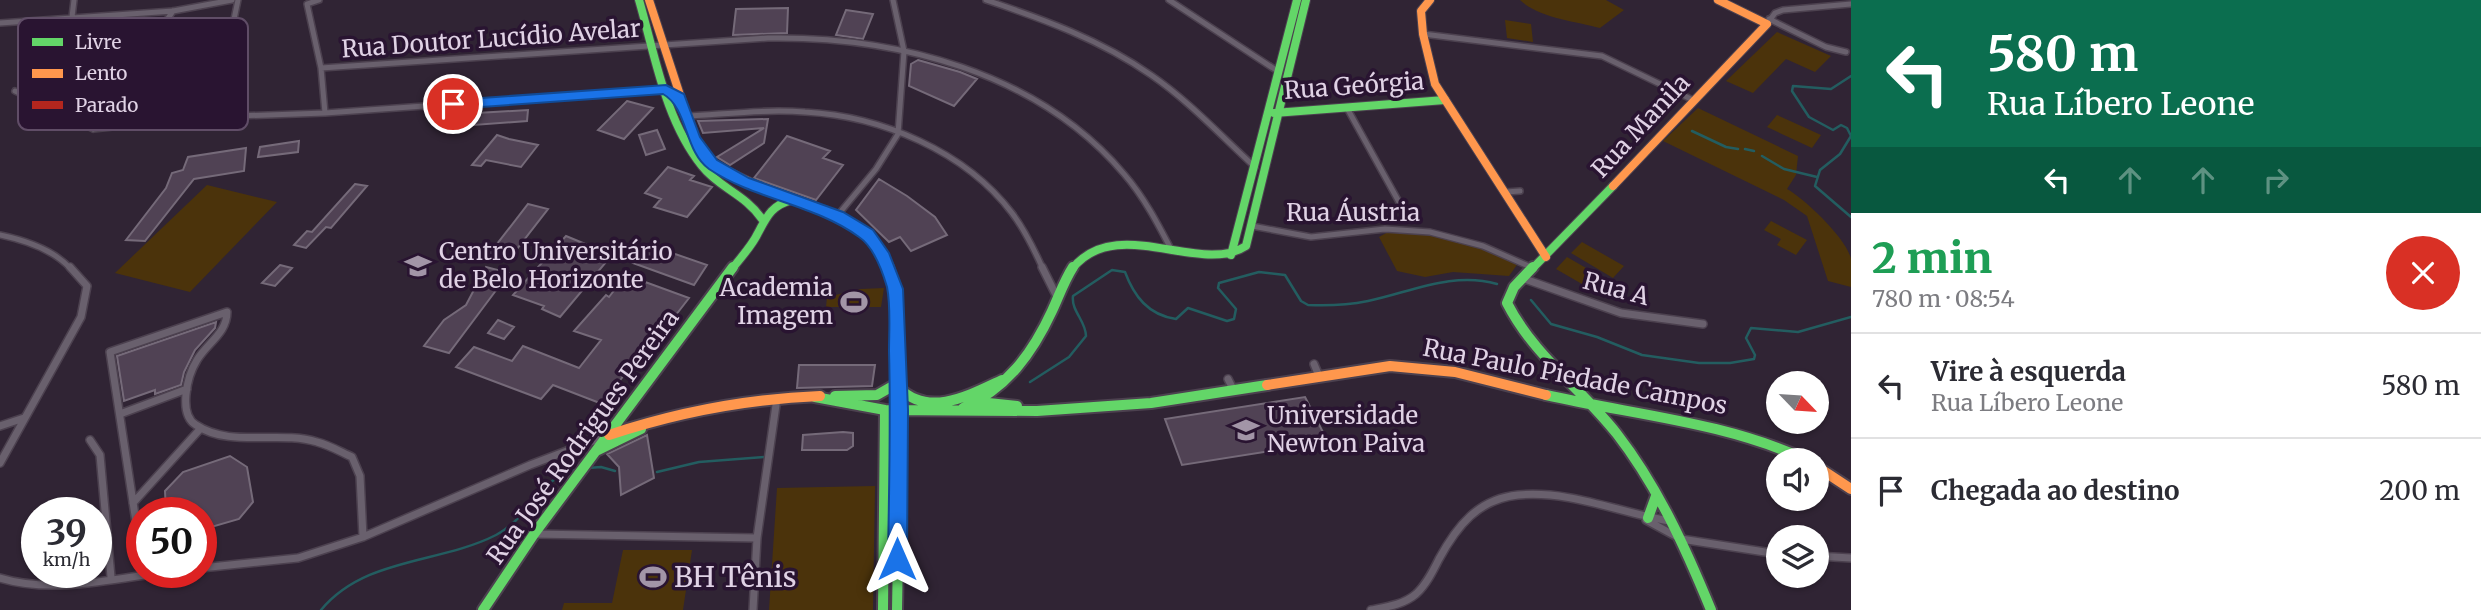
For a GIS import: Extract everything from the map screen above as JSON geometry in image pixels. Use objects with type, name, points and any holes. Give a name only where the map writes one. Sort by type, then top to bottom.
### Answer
[{"type":"street","points":[[72,17],[74,0]]},
{"type":"street","points":[[60,18],[173,11],[232,0]]},
{"type":"street","points":[[234,18],[238,0]]},
{"type":"street","points":[[319,0],[307,4],[321,68],[325,113]]},
{"type":"street","points":[[639,0],[659,46],[683,141],[692,156],[704,170],[754,205],[762,219],[774,205],[796,199]]},
{"type":"street","points":[[649,0],[666,89],[660,99],[675,101],[687,116],[694,138],[712,164],[744,181],[837,216],[867,234],[886,262],[895,289],[900,410],[897,610]]},
{"type":"street","points":[[837,216],[876,169],[898,134],[904,51],[893,0]]},
{"type":"street","points":[[986,0],[1065,28],[1133,64],[1171,90],[1255,167]]},
{"type":"street","points":[[1171,0],[1279,72]]},
{"type":"street","points":[[1231,255],[1297,0]]},
{"type":"street","points":[[942,412],[980,402],[1000,387],[1034,350],[1072,267],[1083,257],[1097,250],[1121,246],[1231,255],[1246,246],[1306,0]]},
{"type":"street","points":[[1430,0],[1421,11],[1423,34],[1435,84],[1546,257]]},
{"type":"street","points":[[1718,0],[1826,47],[1846,52]]},
{"type":"street","points":[[1768,22],[1783,10],[1851,4]]},
{"type":"street","points":[[168,18],[173,11]]},
{"type":"street","points":[[0,23],[18,22]]},
{"type":"street","name":"Rua Manila","points":[[1522,278],[1546,257],[1768,22]]},
{"type":"street","points":[[1423,34],[1602,56],[1693,100]]},
{"type":"street","name":"Rua Doutor Lucídio Avelar","points":[[321,68],[437,57],[786,38],[863,43],[904,51],[957,65],[1037,101],[1092,142],[1118,167],[1152,212],[1172,251]]},
{"type":"street","points":[[248,116],[325,113],[666,89]]},
{"type":"street","name":"Rua Geórgia","points":[[1268,112],[1280,114],[1445,100]]},
{"type":"street","points":[[1347,108],[1404,211]]},
{"type":"street","points":[[687,116],[809,112],[842,117],[933,147],[984,180],[1011,210],[1032,244],[1058,299]]},
{"type":"street","points":[[1506,192],[1520,191]]},
{"type":"street","name":"Rua José Rodrigues Pereira","points":[[483,610],[534,534],[758,234],[762,219]]},
{"type":"street","name":"Rua Áustria","points":[[1252,226],[1300,237],[1392,229],[1416,230],[1468,242],[1533,268]]},
{"type":"street","points":[[0,235],[19,239],[63,260],[87,286],[81,317],[0,463]]},
{"type":"street","points":[[1046,278],[1056,283],[1065,282]]},
{"type":"street","points":[[1522,278],[1509,294],[1504,308],[1618,435],[1681,539],[1711,610]]},
{"type":"street","name":"Rua A","points":[[1522,278],[1621,313],[1703,324]]},
{"type":"street","points":[[132,497],[110,352],[227,312],[227,324],[196,361],[188,381],[186,406],[192,423],[210,434],[316,441],[352,457],[360,476],[363,537]]},
{"type":"street","points":[[1314,365],[1319,376]]},
{"type":"street","name":"Rua Paulo Piedade Campos","points":[[815,397],[885,410],[1037,411],[1152,403],[1231,384],[1390,366],[1454,372],[1593,405],[1689,418],[1724,426],[1784,448]]},
{"type":"street","points":[[954,400],[1012,374]]},
{"type":"street","points":[[217,566],[298,558],[363,537],[530,465],[662,417],[727,402],[776,398],[882,396],[892,392],[898,383]]},
{"type":"street","name":"Rua Paulo Piedade Campos","points":[[898,383],[902,396],[910,401],[980,402],[1037,411]]},
{"type":"street","points":[[1000,387],[1003,400],[1017,406]]},
{"type":"street","points":[[120,414],[187,390]]},
{"type":"street","points":[[752,610],[757,538],[776,398]]},
{"type":"street","points":[[630,408],[638,418],[662,417]]},
{"type":"street","points":[[883,610],[885,410]]},
{"type":"street","points":[[1618,435],[1618,419],[1623,414],[1632,412]]},
{"type":"street","points":[[595,452],[662,417]]},
{"type":"street","points":[[0,426],[24,418]]},
{"type":"street","points":[[138,497],[201,428]]},
{"type":"street","points":[[90,440],[100,455],[104,497]]},
{"type":"street","points":[[1829,475],[1851,489]]},
{"type":"street","points":[[1371,610],[1411,598],[1420,590],[1449,542],[1472,512],[1485,502],[1520,495],[1590,501],[1648,518],[1670,521]]},
{"type":"street","points":[[1648,518],[1656,496]]},
{"type":"street","points":[[1636,515],[1681,539],[1766,552]]},
{"type":"street","points":[[534,534],[757,538]]},
{"type":"street","points":[[1829,557],[1851,558]]},
{"type":"street","points":[[0,578],[10,583],[21,584]]},
{"type":"shaded area","points":[[1520,0],[1606,0],[1624,10],[1600,28],[1547,15]]},
{"type":"shaded area","points":[[1505,20],[1531,24],[1533,42],[1507,38]]},
{"type":"shaded area","points":[[1777,32],[1831,56],[1815,72],[1786,59],[1753,93],[1726,81]]},
{"type":"shaded area","points":[[1698,108],[1798,156],[1796,175],[1787,189],[1814,210],[1842,241],[1851,259],[1851,287],[1828,281],[1807,216],[1784,200],[1663,141]]},
{"type":"shaded area","points":[[1777,115],[1821,135],[1812,148],[1767,127]]},
{"type":"shaded area","points":[[207,185],[277,202],[190,292],[115,273]]},
{"type":"shaded area","points":[[1771,221],[1807,240],[1796,255],[1777,245],[1781,239],[1764,230]]},
{"type":"shaded area","points":[[1388,232],[1422,234],[1455,241],[1519,262],[1509,276],[1453,272],[1425,277],[1397,271],[1379,237]]},
{"type":"shaded area","points":[[1582,242],[1624,266],[1613,278],[1571,253]]},
{"type":"shaded area","points":[[1567,257],[1612,283],[1601,295],[1556,269]]},
{"type":"shaded area","name":"Academia Imagem","points":[[884,288],[881,307],[826,307],[827,297],[861,289]]},
{"type":"shaded area","points":[[875,486],[873,610],[769,610],[777,488]]},
{"type":"shaded area","name":"BH Tênis","points":[[623,550],[692,550],[683,610],[562,610],[564,603],[612,603]]},
{"type":"building","points":[[788,8],[787,33],[733,35],[736,9]]},
{"type":"building","points":[[846,10],[873,14],[863,39],[836,35]]},
{"type":"building","points":[[918,60],[977,79],[954,106],[909,86],[911,64]]},
{"type":"building","points":[[627,101],[653,108],[624,139],[598,130]]},
{"type":"building","points":[[528,110],[527,121],[474,125],[477,113]]},
{"type":"building","points":[[768,119],[764,143],[730,165],[717,157],[764,128],[703,133],[698,121]]},
{"type":"building","points":[[657,130],[665,149],[646,155],[639,135]]},
{"type":"building","points":[[497,135],[538,145],[521,167],[486,160],[481,166],[472,165]]},
{"type":"building","points":[[787,136],[830,151],[823,158],[843,165],[816,200],[754,178]]},
{"type":"building","points":[[299,141],[298,152],[258,157],[260,147]]},
{"type":"building","points":[[246,148],[244,171],[194,179],[145,241],[126,240],[166,188],[172,173],[183,170],[188,157]]},
{"type":"building","points":[[668,167],[694,176],[690,180],[712,187],[687,217],[654,207],[661,199],[645,193]]},
{"type":"building","points":[[879,179],[935,217],[947,235],[911,251],[900,237],[889,242],[856,210]]},
{"type":"building","points":[[355,184],[367,186],[331,228],[326,227],[306,248],[294,245],[307,231],[312,232]]},
{"type":"building","points":[[528,204],[548,209],[510,258],[490,253]]},
{"type":"building","points":[[566,236],[612,255],[560,317],[542,309],[544,306],[513,295]]},
{"type":"building","points":[[649,245],[707,265],[694,285],[633,263]]},
{"type":"building","points":[[280,265],[292,268],[275,286],[262,283]]},
{"type":"building","points":[[486,267],[509,273],[449,353],[424,346],[444,320],[466,305]]},
{"type":"building","points":[[626,275],[689,298],[644,356],[640,354],[618,383],[625,386],[610,407],[553,385],[541,399],[456,367],[474,347],[512,361],[523,346],[579,368],[601,340],[574,331],[606,295],[609,297]]},
{"type":"building","points":[[498,320],[514,327],[504,339],[488,333]]},
{"type":"building","points":[[216,322],[215,328],[195,350],[181,385],[155,394],[155,390],[124,401],[117,356]]},
{"type":"building","points":[[799,365],[875,365],[872,386],[797,388]]},
{"type":"building","name":"Universidade Newton Paiva","points":[[1305,397],[1328,442],[1182,465],[1165,419]]},
{"type":"building","points":[[853,433],[853,446],[847,450],[802,450],[803,435]]},
{"type":"building","points":[[647,435],[654,478],[621,495],[619,467],[607,454]]},
{"type":"building","points":[[230,456],[247,467],[253,502],[239,519],[217,525],[217,497],[165,497],[165,491],[183,472]]},
{"type":"waterway","points":[[1851,76],[1831,89],[1793,86],[1792,91],[1809,117],[1833,130],[1841,125],[1847,128],[1851,136],[1840,154],[1820,170],[1815,186],[1851,217]]},
{"type":"waterway","points":[[1692,131],[1726,147],[1738,149]]},
{"type":"waterway","points":[[1745,149],[1754,151]]},
{"type":"waterway","points":[[1762,156],[1784,169],[1817,177]]},
{"type":"waterway","points":[[1030,382],[1069,357],[1086,336],[1074,306],[1073,296],[1112,270],[1125,272],[1143,303],[1166,317],[1176,319],[1188,308],[1227,321],[1234,319],[1236,309],[1218,288],[1219,283],[1259,272],[1285,275],[1301,301],[1308,305],[1360,302],[1448,281],[1497,284]]},
{"type":"waterway","points":[[1531,300],[1551,324],[1597,337],[1642,355],[1699,363],[1730,363],[1754,359],[1755,355],[1746,338],[1751,328],[1798,332],[1851,317]]},
{"type":"waterway","points":[[657,472],[699,462],[765,457]]},
{"type":"waterway","points":[[588,468],[601,467],[615,471]]},
{"type":"waterway","points":[[321,610],[339,593],[359,580],[381,571],[451,552],[496,535],[518,518],[543,489],[564,474],[578,469]]},
{"type":"traffic: fast","points":[[639,0],[672,110],[690,150],[709,174],[740,194],[762,219]]},
{"type":"traffic: fast","points":[[1231,255],[1297,0]]},
{"type":"traffic: fast","points":[[963,408],[995,390],[1020,366],[1040,335],[1068,275],[1088,254],[1100,249],[1129,245],[1226,255],[1236,253],[1246,246],[1306,0]]},
{"type":"traffic: fast","points":[[1274,113],[1445,100]]},
{"type":"traffic: fast","points":[[1613,186],[1514,287],[1507,303],[1529,340],[1603,418],[1632,454],[1670,519],[1711,610]]},
{"type":"traffic: fast","points":[[483,610],[534,534],[758,234],[766,216],[779,204],[792,200]]},
{"type":"traffic: fast","points":[[899,388],[909,398],[934,403],[963,397],[1002,380]]},
{"type":"traffic: fast","points":[[835,396],[877,395],[898,383]]},
{"type":"traffic: fast","points":[[815,397],[885,410],[1037,411],[1151,403],[1267,385]]},
{"type":"traffic: fast","points":[[1546,395],[1711,426],[1780,448]]},
{"type":"traffic: fast","points":[[979,402],[1017,406]]},
{"type":"traffic: fast","points":[[883,610],[885,410]]},
{"type":"traffic: fast","points":[[598,450],[641,429]]},
{"type":"traffic: fast","points":[[897,610],[900,442]]},
{"type":"traffic: fast","points":[[1648,518],[1656,496]]},
{"type":"traffic: slow","points":[[649,0],[694,138],[712,164],[763,188]]},
{"type":"traffic: slow","points":[[1430,0],[1421,11],[1423,34],[1435,84],[1546,257]]},
{"type":"traffic: slow","points":[[1613,186],[1767,24],[1718,0]]},
{"type":"traffic: slow","points":[[1267,385],[1390,366],[1455,372],[1546,395]]},
{"type":"traffic: slow","points":[[609,435],[713,407],[820,396]]},
{"type":"traffic: slow","points":[[1829,475],[1851,489]]},
{"type":"traffic: jam","points":[[763,188],[837,216],[867,234],[886,262],[895,289],[900,442]]},
{"type":"place","name":"Centro Universitário de Belo Horizonte","points":[[418,266]]},
{"type":"place","name":"Academia Imagem","points":[[854,302]]},
{"type":"place","name":"Universidade Newton Paiva","points":[[1246,430]]},
{"type":"place","name":"BH Tênis","points":[[653,577]]},
{"type":"route","points":[[453,104],[666,89],[679,97],[694,138],[712,164],[734,177],[837,216],[867,234],[882,253],[895,289],[900,410],[897,559]]}]
